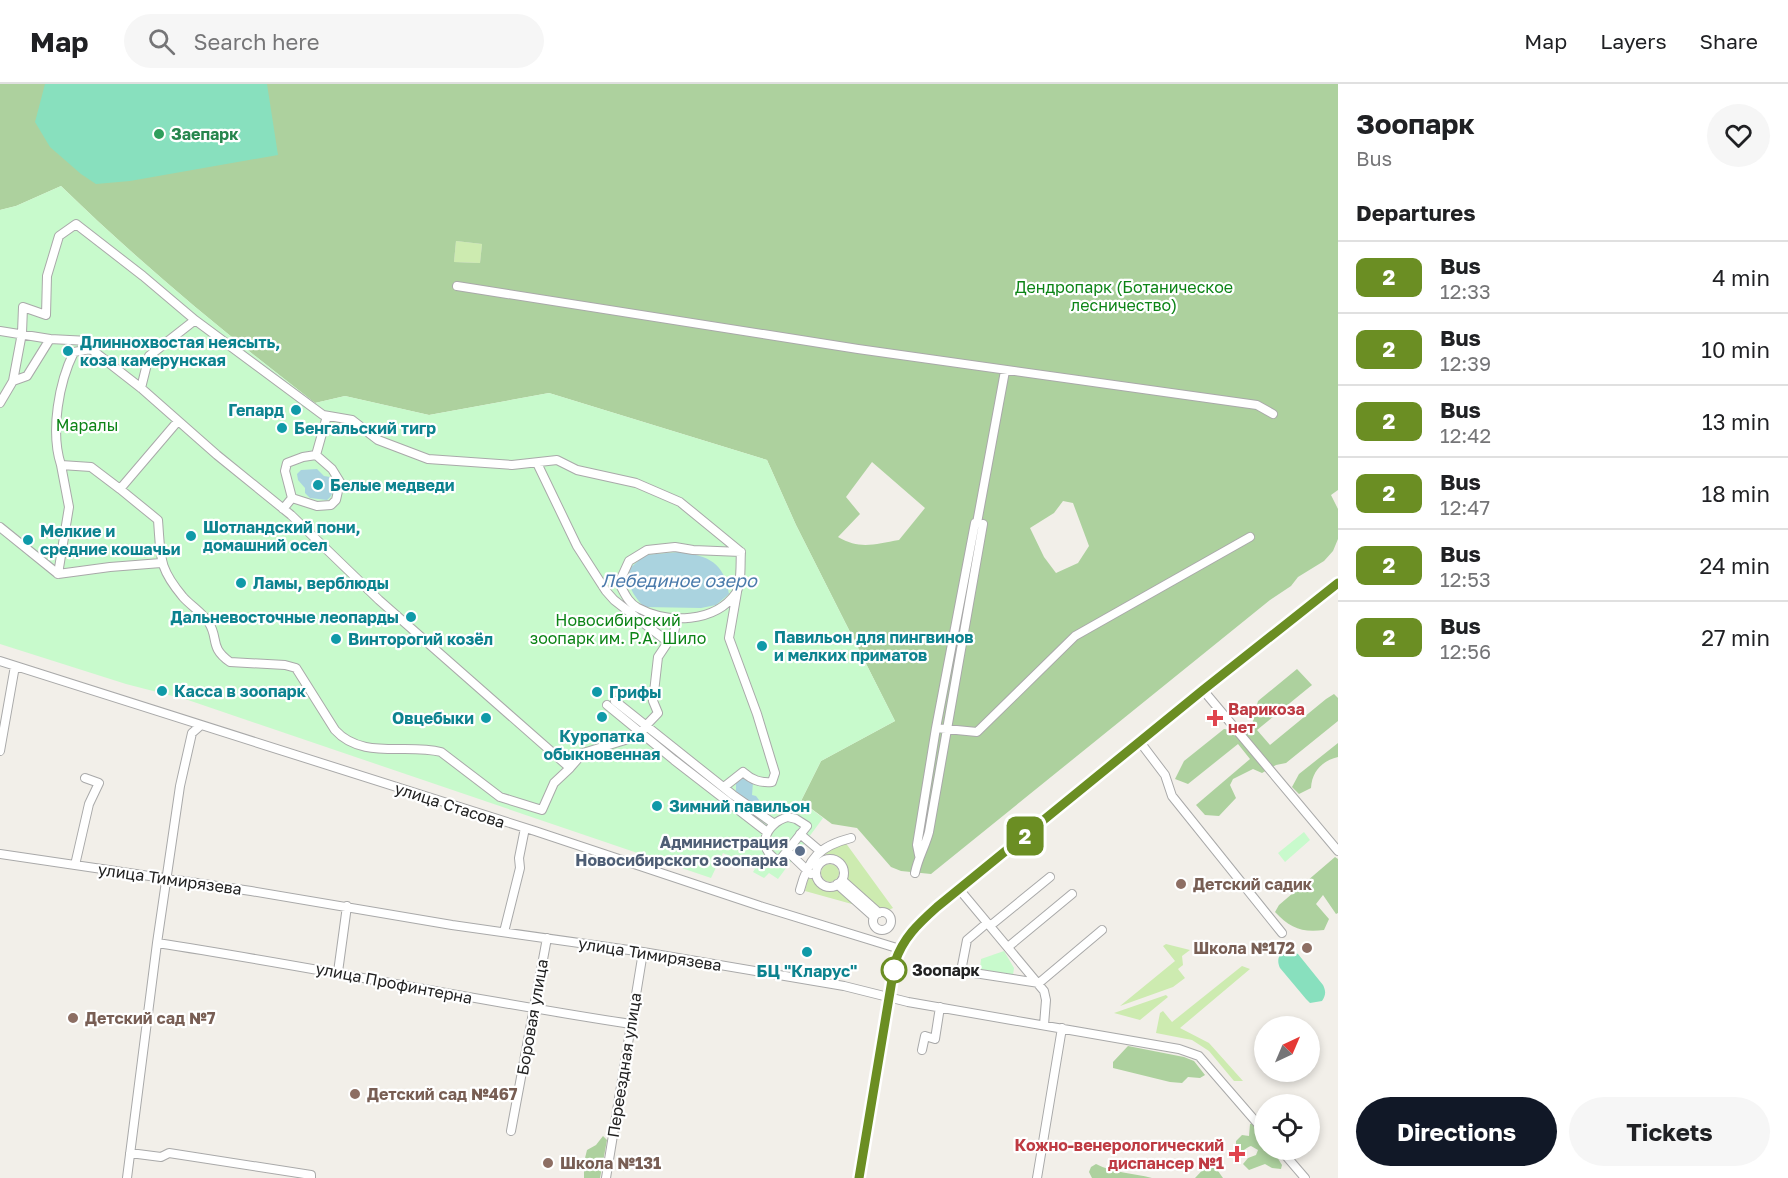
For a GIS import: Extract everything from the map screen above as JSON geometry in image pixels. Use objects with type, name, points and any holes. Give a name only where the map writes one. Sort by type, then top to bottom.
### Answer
[{"type":"main road","points":[[859,1178],[889,998],[900,949],[912,930],[1203,690],[1338,583]]},
{"type":"street","points":[[0,404],[13,381],[22,333],[23,307],[46,315],[47,276],[59,236],[76,224],[195,320],[327,416],[352,420],[378,440],[428,459],[513,465],[557,460],[577,470],[636,483],[680,502],[741,552]]},
{"type":"street","points":[[457,286],[1005,371],[1257,405],[1273,414]]},
{"type":"street","points":[[141,388],[149,356],[195,320]]},
{"type":"street","points":[[0,331],[50,339],[90,341],[91,349],[141,388],[283,509],[379,600],[570,768]]},
{"type":"street","points":[[13,381],[27,376],[50,339]]},
{"type":"street","points":[[58,574],[69,507],[58,458],[59,395],[65,370],[74,352],[91,349]]},
{"type":"street","points":[[915,873],[919,855],[925,846],[929,832],[978,523],[1005,371]]},
{"type":"street","points":[[316,455],[327,416]]},
{"type":"street","points":[[120,489],[178,421]]},
{"type":"street","points":[[316,455],[332,469],[340,482],[336,500],[331,505],[317,506],[292,498],[285,471],[287,463],[303,457],[316,455]]},
{"type":"street","points":[[537,463],[577,546],[606,591],[614,600],[668,642]]},
{"type":"street","points":[[61,465],[91,467],[158,520],[161,563],[169,579],[210,624],[216,647],[230,663],[285,665],[297,668],[335,730],[343,738],[371,749],[441,752],[500,797],[542,810],[554,783],[583,753],[635,737],[658,713],[653,701],[658,657],[674,633],[677,617]]},
{"type":"street","points":[[283,509],[292,498]]},
{"type":"street","points":[[919,855],[917,845],[936,728],[978,523]]},
{"type":"street","points":[[0,527],[58,574],[161,563]]},
{"type":"street","points":[[936,728],[977,732],[1075,636],[1250,537]]},
{"type":"street","points":[[606,591],[619,583],[629,561],[647,550],[675,547],[741,552]]},
{"type":"street","points":[[724,788],[742,772],[762,783],[772,782],[775,773],[757,714],[729,638],[741,552]]},
{"type":"street","points":[[619,583],[626,597],[637,608],[664,617],[711,614],[737,591]]},
{"type":"street","name":"улица Стасова","points":[[0,661],[900,949]]},
{"type":"street","points":[[0,751],[15,666]]},
{"type":"street","points":[[1203,690],[1338,851]]},
{"type":"street","points":[[611,703],[773,823]]},
{"type":"street","points":[[127,1178],[180,786],[192,733],[200,726]]},
{"type":"street","points":[[644,729],[699,781],[767,832]]},
{"type":"street","points":[[1140,742],[1165,775],[1172,796],[1282,933]]},
{"type":"street","points":[[75,866],[89,804],[99,783],[85,778]]},
{"type":"street","points":[[788,817],[807,826],[803,836],[779,861],[772,856],[765,840],[767,832],[773,823],[788,817]]},
{"type":"street","points":[[504,932],[520,868],[519,858],[525,828]]},
{"type":"street","points":[[803,836],[817,848]]},
{"type":"street","points":[[817,848],[850,838]]},
{"type":"street","points":[[800,890],[806,869],[816,861],[836,860],[844,871],[839,882],[826,886],[819,881],[816,872],[816,861],[817,848]]},
{"type":"street","points":[[789,853],[806,869]]},
{"type":"street","name":"улица Тимирязева","points":[[0,854],[347,906],[452,925],[642,952],[844,986],[889,998],[1179,1049],[1199,1056],[1254,1119]]},
{"type":"street","points":[[1050,877],[967,940],[962,971],[1039,983],[1102,930]]},
{"type":"street","points":[[839,882],[876,915]]},
{"type":"street","points":[[959,889],[1039,983],[1046,1000],[1044,1025]]},
{"type":"street","points":[[1008,947],[1072,894]]},
{"type":"street","points":[[338,972],[347,906]]},
{"type":"street","points":[[876,915],[886,913],[890,917]]},
{"type":"street","points":[[890,917],[899,913]]},
{"type":"street","points":[[876,915],[874,925],[882,933],[889,925],[890,917]]},
{"type":"street","name":"Боровая улица","points":[[511,1131],[547,938]]},
{"type":"street","name":"улица Профинтерна","points":[[157,943],[338,972],[534,1009],[631,1024]]},
{"type":"street","name":"Переездная улица","points":[[606,1178],[642,952]]},
{"type":"street","points":[[922,1050],[925,1036],[935,1039],[940,1007]]},
{"type":"street","points":[[1036,1178],[1062,1028]]},
{"type":"street","points":[[130,1153],[161,1157],[169,1153],[311,1176]]},
{"type":"street","points":[[1289,1160],[1305,1178]]},
{"type":"green space","name":"Дендропарк (Ботаническое лесничество)","points":[[0,84],[1338,84],[1338,490],[1331,495],[1338,509],[1338,539],[1333,551],[1324,561],[1298,577],[1291,586],[1270,600],[931,874],[901,871],[891,867],[857,828],[832,824],[801,801],[821,761],[895,721],[796,525],[767,460],[549,393],[429,415],[345,396],[315,403],[185,298],[61,186],[16,206],[0,210]],"holes":[[[456,241],[482,244],[480,263],[454,262]],[[872,462],[925,508],[899,540],[875,544],[853,544],[838,537],[860,514],[846,497]],[[1063,501],[1073,503],[1089,546],[1078,563],[1056,573],[1044,557],[1030,528],[1054,513]]]},
{"type":"green space","name":"Заепарк","points":[[45,84],[267,84],[278,155],[130,181],[96,184],[50,147],[35,122]]},
{"type":"green space","name":"Новосибирский зоопарк им. Р.А. Шило","points":[[61,186],[185,298],[315,403],[345,396],[429,415],[549,393],[767,460],[796,525],[895,721],[821,761],[801,801],[823,818],[778,879],[769,873],[764,878],[753,872],[755,869],[723,853],[711,878],[188,700],[126,684],[0,644],[0,210],[16,206]]},
{"type":"green space","points":[[456,241],[482,244],[480,263],[454,262]]},
{"type":"green space","points":[[1297,669],[1312,685],[1257,730],[1270,745],[1334,694],[1338,698],[1338,721],[1286,763],[1276,765],[1262,773],[1253,769],[1233,779],[1230,785],[1236,798],[1219,816],[1205,815],[1196,805],[1250,759],[1238,744],[1188,784],[1175,779],[1184,761],[1224,729],[1245,732],[1251,729],[1258,701]]},
{"type":"green space","points":[[1338,743],[1338,757],[1327,761],[1319,768],[1313,777],[1311,788],[1299,794],[1292,787],[1299,774]]},
{"type":"green space","points":[[1304,832],[1310,840],[1285,862],[1278,853]]},
{"type":"green space","points":[[845,842],[893,908],[886,911],[878,909],[847,882],[846,865],[840,858],[824,855],[829,849]]},
{"type":"green space","points":[[1335,857],[1338,859],[1338,913],[1336,914],[1323,895],[1316,904],[1329,919],[1324,930],[1303,930],[1286,922],[1275,912],[1279,905]]},
{"type":"green space","points":[[830,864],[836,867],[839,873],[836,879],[830,882],[824,879],[821,873],[824,867]]},
{"type":"green space","points":[[811,874],[821,889],[829,891],[839,889],[859,906],[805,891]]},
{"type":"green space","points":[[1166,944],[1190,950],[1182,956],[1183,965],[1178,969],[1185,978],[1173,987],[1120,1006],[1175,961],[1163,946]]},
{"type":"green space","points":[[1288,950],[1298,954],[1323,985],[1325,993],[1322,1001],[1310,1003],[1280,968],[1279,957]]},
{"type":"green space","points":[[1004,951],[1014,968],[1013,975],[980,969],[981,959]]},
{"type":"green space","points":[[1242,966],[1250,969],[1180,1028],[1209,1043],[1243,1081],[1234,1081],[1209,1051],[1192,1040],[1156,1033],[1160,1013],[1163,1011],[1172,1022]]},
{"type":"green space","points":[[1166,995],[1168,997],[1140,1020],[1114,1013]]},
{"type":"green space","points":[[1128,1046],[1184,1057],[1194,1061],[1205,1075],[1200,1078],[1188,1077],[1182,1083],[1113,1068],[1113,1062]]},
{"type":"green space","points":[[1254,1123],[1254,1148],[1251,1146],[1243,1150],[1236,1149],[1236,1141],[1242,1135],[1249,1136],[1250,1124]]},
{"type":"green space","points":[[603,1136],[607,1140],[600,1178],[584,1178],[587,1150],[596,1145]]},
{"type":"green space","points":[[1254,1156],[1254,1160],[1279,1160],[1282,1165],[1281,1169],[1265,1164],[1249,1170],[1243,1164],[1248,1158]]},
{"type":"green space","points":[[1211,1161],[1223,1178],[1195,1178]]},
{"type":"green space","points":[[1096,1164],[1116,1171],[1152,1178],[1092,1178],[1089,1172]]},
{"type":"water","name":"Белые медведи","points":[[317,469],[324,476],[330,477],[332,483],[333,492],[327,500],[310,498],[298,480],[297,474],[301,470]]},
{"type":"water","name":"Лебединое озеро","points":[[679,552],[699,556],[713,562],[723,574],[729,594],[716,605],[701,608],[644,607],[632,590],[629,569],[645,555]]},
{"type":"water","points":[[744,776],[753,782],[752,795],[759,800],[758,804],[744,799],[736,792],[736,780]]},
{"type":"bus line","name":"2","points":[[859,1178],[895,962],[912,930],[937,907],[1203,690],[1338,583]]},
{"type":"place","name":"Заепарк","points":[[159,134]]},
{"type":"place","name":"Длиннохвостая неясыть, коза камерунская","points":[[68,351]]},
{"type":"place","name":"Гепард","points":[[296,410]]},
{"type":"place","name":"Бенгальский тигр","points":[[282,428]]},
{"type":"place","name":"Белые медведи","points":[[318,485]]},
{"type":"place","name":"Шотландский пони, домашний осел","points":[[191,536]]},
{"type":"place","name":"Мелкие и средние кошачьи","points":[[28,540]]},
{"type":"place","name":"Ламы, верблюды","points":[[241,583]]},
{"type":"place","name":"Дальневосточные леопарды","points":[[411,617]]},
{"type":"place","name":"Винторогий козёл","points":[[336,639]]},
{"type":"place","name":"Павильон для пингвинов и мелких приматов","points":[[762,646]]},
{"type":"place","name":"Касса в зоопарк","points":[[162,691]]},
{"type":"place","name":"Грифы","points":[[597,692]]},
{"type":"place","name":"Куропатка обыкновенная","points":[[602,717]]},
{"type":"place","name":"Овцебыки","points":[[486,718]]},
{"type":"place","name":"Варикоза нет","points":[[1215,718]]},
{"type":"place","name":"Зимний павильон","points":[[657,806]]},
{"type":"place","name":"Администрация Новосибирского зоопарка","points":[[800,851]]},
{"type":"place","name":"Детский садик","points":[[1181,884]]},
{"type":"place","name":"Школа №172","points":[[1307,948]]},
{"type":"place","name":"БЦ \"Кларус\"","points":[[807,952]]},
{"type":"place","name":"Зоопарк","points":[[894,970]]},
{"type":"place","name":"Детский сад №7","points":[[73,1018]]},
{"type":"place","name":"Детский сад №467","points":[[355,1094]]},
{"type":"place","name":"Кожно-венерологический диспансер №1","points":[[1237,1154]]},
{"type":"place","name":"Школа №131","points":[[548,1163]]},
{"type":"park label","name":"Маралы","points":[[87,425]]}]
